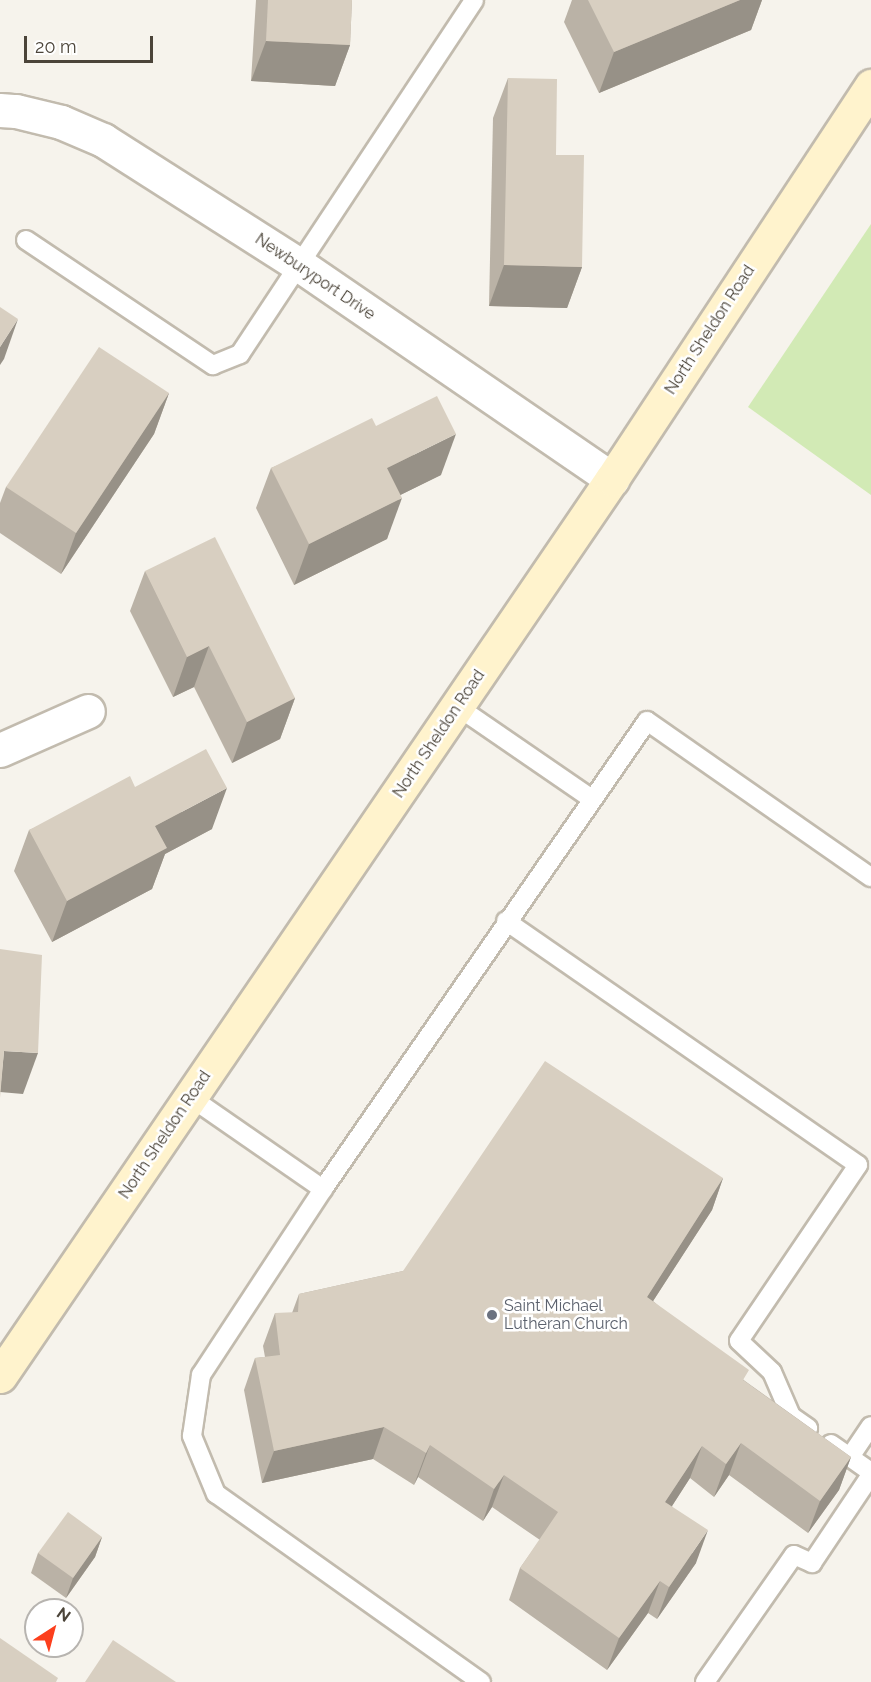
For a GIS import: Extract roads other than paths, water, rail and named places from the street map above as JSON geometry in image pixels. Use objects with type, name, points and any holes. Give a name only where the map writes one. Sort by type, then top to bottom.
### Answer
[{"type":"street","name":"North Sheldon Road","points":[[0,1376],[612,479],[871,86]]},
{"type":"street","name":"Newburyport Drive","points":[[0,110],[16,111],[61,122],[103,140],[298,264],[612,479]]},
{"type":"street","points":[[0,750],[88,711]]},
{"type":"lane","points":[[26,240],[213,364],[240,354],[474,0]]},
{"type":"lane","points":[[458,707],[592,799]]},
{"type":"lane","points":[[481,1682],[216,1494],[192,1436],[201,1375],[323,1189],[506,921],[647,721],[871,877]]},
{"type":"lane","points":[[506,921],[858,1165],[739,1341],[772,1372],[790,1416],[871,1474],[812,1563],[794,1555],[705,1682]]},
{"type":"lane","points":[[190,1097],[323,1189]]},
{"type":"lane","points":[[850,1457],[871,1426]]},
{"type":"place","name":"Saint Michael Lutheran Church","points":[[492,1315]]}]
